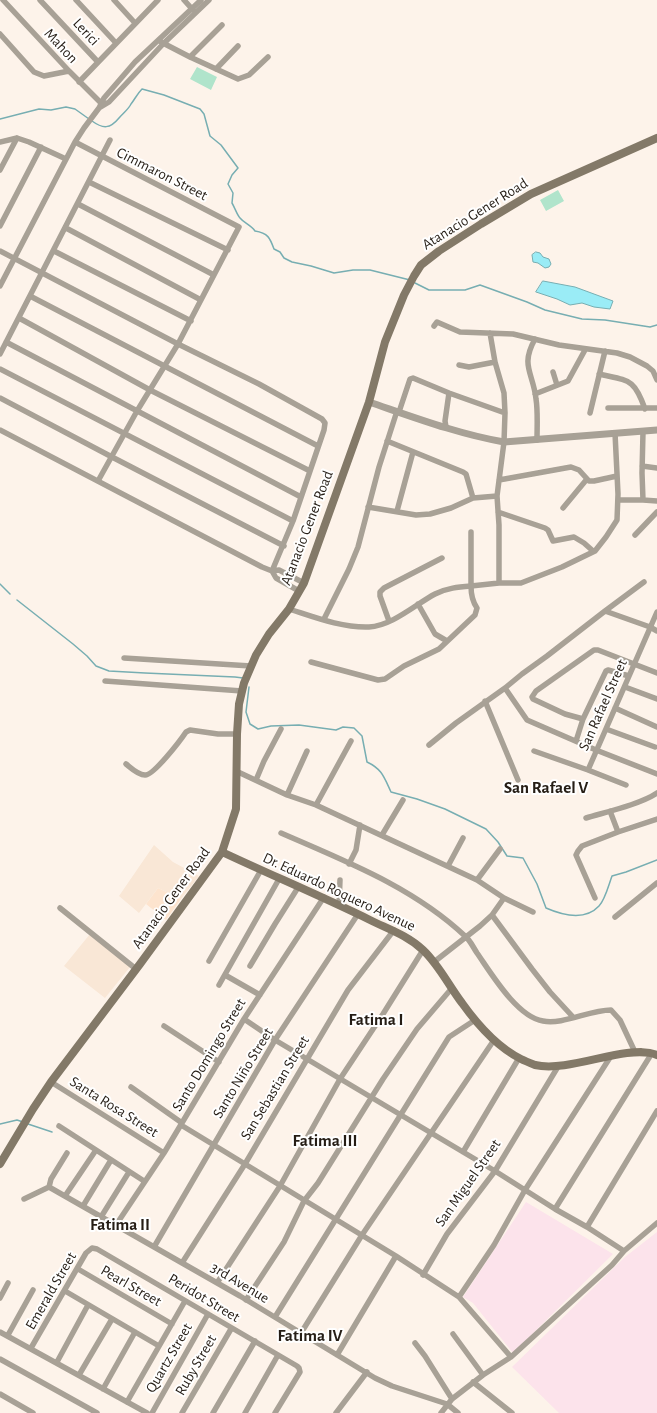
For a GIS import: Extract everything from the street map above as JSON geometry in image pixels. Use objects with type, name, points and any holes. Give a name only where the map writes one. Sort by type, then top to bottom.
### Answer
[{"type":"main road","name":"Atanacio Gener Road","points":[[0,1164],[51,1082],[222,852],[236,809],[237,734],[243,687],[250,666],[269,634],[289,609],[304,583],[369,402],[385,342],[404,295],[421,265],[439,251],[514,204],[555,183],[657,138]]},
{"type":"main road","name":"Dr. Eduardo Roquero Avenue","points":[[222,852],[279,879],[324,897],[394,930],[412,941],[434,962],[462,1004],[494,1040],[519,1058],[535,1065],[559,1065],[635,1052],[655,1054]]},
{"type":"street","name":"Mahon","points":[[2,0],[68,72],[101,105]]},
{"type":"street","name":"Lerici","points":[[40,0],[98,62]]},
{"type":"street","points":[[76,0],[116,43]]},
{"type":"street","points":[[114,0],[135,23]]},
{"type":"street","points":[[184,0],[193,11]]},
{"type":"street","points":[[193,11],[201,0]]},
{"type":"street","points":[[0,286],[75,142],[91,117],[101,105],[104,98],[135,62],[161,42],[193,11],[209,0]]},
{"type":"street","points":[[79,82],[135,23],[153,1]]},
{"type":"street","points":[[190,57],[222,25]]},
{"type":"street","points":[[0,34],[34,72],[44,76],[68,72]]},
{"type":"street","points":[[161,42],[238,79],[249,74],[268,57]]},
{"type":"street","points":[[216,69],[238,46]]},
{"type":"street","points":[[0,142],[17,138],[66,159]]},
{"type":"street","points":[[0,170],[17,138]]},
{"type":"street","points":[[0,354],[90,182],[110,140]]},
{"type":"street","name":"Cimmaron Street","points":[[75,142],[238,227],[228,250]]},
{"type":"street","points":[[0,226],[41,147]]},
{"type":"street","points":[[90,182],[228,250],[178,344],[137,411],[98,481]]},
{"type":"street","points":[[78,204],[214,274]]},
{"type":"street","points":[[66,228],[201,300]]},
{"type":"street","points":[[0,251],[178,344],[259,384],[318,416],[325,423],[324,430],[293,521],[284,546],[272,571]]},
{"type":"street","points":[[54,251],[190,321]]},
{"type":"street","points":[[30,296],[318,446]]},
{"type":"street","points":[[19,318],[150,390],[310,471]]},
{"type":"street","points":[[434,326],[437,322],[460,332],[513,334],[585,350],[605,351],[630,357],[640,361],[653,371],[657,380]]},
{"type":"street","points":[[490,333],[495,362],[504,393],[505,413],[504,442],[497,496],[499,583]]},
{"type":"street","points":[[535,339],[529,349],[527,365],[536,399],[537,440]]},
{"type":"street","points":[[6,342],[301,497]]},
{"type":"street","points":[[535,394],[568,381],[585,350]]},
{"type":"street","points":[[590,413],[605,351]]},
{"type":"street","points":[[459,365],[469,367],[495,362]]},
{"type":"street","points":[[0,369],[293,521]]},
{"type":"street","points":[[553,372],[557,385]]},
{"type":"street","points":[[599,374],[628,381],[636,388],[645,409]]},
{"type":"street","points":[[324,620],[358,547],[387,441],[410,379],[412,378],[505,413]]},
{"type":"street","points":[[446,427],[445,421],[449,393]]},
{"type":"street","points":[[0,398],[284,546]]},
{"type":"street","points":[[369,402],[446,427],[490,440],[504,442],[657,430]]},
{"type":"street","points":[[608,408],[657,408]]},
{"type":"street","points":[[0,430],[272,571],[276,578],[300,591]]},
{"type":"street","points":[[642,500],[643,432]]},
{"type":"street","points":[[289,609],[324,620],[352,626],[370,627],[389,621],[435,594],[451,587],[499,583],[521,583],[593,552],[606,538],[617,520],[618,500],[615,433]]},
{"type":"street","points":[[387,441],[463,472],[466,474],[473,498]]},
{"type":"street","points":[[397,511],[413,452]]},
{"type":"street","points":[[642,466],[657,468]]},
{"type":"street","points":[[499,480],[571,467],[579,470],[587,479],[594,481],[617,476]]},
{"type":"street","points":[[563,508],[587,479]]},
{"type":"street","points":[[368,507],[416,515],[430,514],[451,508],[473,498],[497,496]]},
{"type":"street","points":[[618,500],[657,501]]},
{"type":"street","points":[[498,512],[545,528],[554,542],[569,537],[576,538],[584,543],[593,552]]},
{"type":"street","points":[[635,535],[657,512]]},
{"type":"street","points":[[311,662],[378,680],[385,679],[404,666],[439,649],[475,615],[477,611],[471,595],[470,586],[471,532]]},
{"type":"street","points":[[389,621],[380,592],[384,588],[442,558]]},
{"type":"street","points":[[272,571],[279,570],[304,583]]},
{"type":"street","points":[[429,745],[485,701],[505,688],[644,582]]},
{"type":"street","points":[[418,604],[436,634],[447,641]]},
{"type":"street","points":[[604,611],[650,627],[657,631]]},
{"type":"street","name":"San Rafael Street","points":[[626,785],[588,770],[657,612]]},
{"type":"street","points":[[583,718],[565,714],[533,699],[532,697],[536,691],[594,650],[657,673]]},
{"type":"street","points":[[124,658],[250,666]]},
{"type":"street","points":[[576,741],[583,718],[606,671],[608,670],[629,676]]},
{"type":"street","points":[[105,681],[243,687]]},
{"type":"street","points":[[625,687],[657,699]]},
{"type":"street","points":[[505,688],[527,720],[596,750],[657,774]]},
{"type":"street","points":[[485,701],[518,780]]},
{"type":"street","points":[[615,708],[657,727]]},
{"type":"street","points":[[256,780],[281,729]]},
{"type":"street","points":[[606,729],[655,746]]},
{"type":"street","points":[[126,764],[136,772],[147,776],[159,766],[186,732],[190,730],[218,734],[237,734]]},
{"type":"street","points":[[316,805],[351,741]]},
{"type":"street","points":[[534,751],[588,770]]},
{"type":"street","points":[[287,795],[307,752]]},
{"type":"street","points":[[236,772],[287,795],[316,805],[478,880],[504,898],[533,912]]},
{"type":"street","points":[[586,818],[651,797],[657,793]]},
{"type":"street","points":[[382,835],[403,800]]},
{"type":"street","points":[[610,811],[618,832]]},
{"type":"street","points":[[595,898],[576,855],[580,848],[618,832],[657,819]]},
{"type":"street","points":[[349,864],[356,850],[360,825]]},
{"type":"street","points":[[281,832],[389,883],[419,899],[466,937],[505,994],[526,1014],[542,1021],[556,1021],[601,1010],[611,1010],[620,1020],[635,1052]]},
{"type":"street","points":[[448,866],[463,838]]},
{"type":"street","points":[[478,880],[500,849]]},
{"type":"street","points":[[209,961],[261,870]]},
{"type":"street","points":[[219,985],[279,879]]},
{"type":"street","points":[[339,905],[340,880]]},
{"type":"street","points":[[615,917],[657,883]]},
{"type":"street","points":[[250,966],[299,886]]},
{"type":"street","name":"Santo Domingo Street","points":[[116,1225],[164,1153],[244,1019],[324,897]]},
{"type":"street","points":[[434,962],[492,915],[504,898]]},
{"type":"street","points":[[60,908],[136,969]]},
{"type":"street","name":"Santo Niño Street","points":[[154,1247],[275,1040],[358,914]]},
{"type":"street","points":[[492,915],[550,992],[572,1017]]},
{"type":"street","name":"San Sebastian Street","points":[[182,1263],[245,1164],[306,1058],[348,990],[394,930]]},
{"type":"street","points":[[217,1283],[280,1186],[340,1079],[423,950]]},
{"type":"street","points":[[225,975],[260,995]]},
{"type":"street","points":[[246,1300],[284,1242],[304,1201],[318,1183],[371,1098],[417,1029],[452,988]]},
{"type":"street","points":[[244,1019],[275,1040],[495,1171],[624,1251]]},
{"type":"street","points":[[275,1317],[449,1037],[476,1020]]},
{"type":"street","points":[[164,1026],[219,1062]]},
{"type":"street","points":[[301,1333],[362,1235],[430,1132],[494,1040]]},
{"type":"street","points":[[555,1208],[655,1054]]},
{"type":"street","points":[[459,1298],[494,1245],[525,1190],[611,1056]]},
{"type":"street","points":[[463,1152],[519,1058]]},
{"type":"street","name":"San Miguel Street","points":[[423,1275],[447,1234],[495,1171],[559,1065]]},
{"type":"street","name":"Santa Rosa Street","points":[[51,1082],[164,1153]]},
{"type":"street","points":[[131,1087],[214,1145],[396,1256],[459,1298],[511,1357]]},
{"type":"street","points":[[587,1227],[657,1111]]},
{"type":"street","points":[[59,1126],[144,1181]]},
{"type":"street","points":[[65,1196],[96,1150]]},
{"type":"street","points":[[24,1199],[49,1187],[51,1180],[68,1153]]},
{"type":"street","points":[[83,1206],[111,1160]]},
{"type":"street","points":[[102,1217],[129,1172]]},
{"type":"street","name":"3rd Avenue","points":[[49,1187],[217,1283],[392,1386],[447,1404]]},
{"type":"street","points":[[441,1413],[452,1399],[473,1382],[511,1357],[606,1270],[624,1251],[657,1223]]},
{"type":"street","name":"Emerald Street","points":[[31,1348],[86,1254],[92,1248]]},
{"type":"street","name":"Peridot Street","points":[[92,1248],[97,1249],[231,1329],[255,1341],[300,1368],[300,1372],[275,1413]]},
{"type":"street","points":[[337,1355],[396,1256]]},
{"type":"street","name":"Pearl Street","points":[[78,1269],[172,1324]]},
{"type":"street","points":[[0,1298],[8,1283]]},
{"type":"street","points":[[8,1335],[33,1290]]},
{"type":"street","points":[[65,1291],[159,1346]]},
{"type":"street","points":[[127,1402],[185,1301]]},
{"type":"street","points":[[56,1362],[88,1305]]},
{"type":"street","name":"Quartz Street","points":[[152,1413],[208,1314]]},
{"type":"street","points":[[79,1375],[112,1319]]},
{"type":"street","name":"Ruby Street","points":[[182,1413],[231,1329]]},
{"type":"street","points":[[0,1332],[8,1335],[147,1413]]},
{"type":"street","points":[[103,1389],[135,1332]]},
{"type":"street","points":[[453,1334],[483,1375]]},
{"type":"street","points":[[213,1413],[255,1341]]},
{"type":"street","points":[[414,1343],[425,1356],[452,1399]]},
{"type":"street","points":[[245,1413],[278,1355]]},
{"type":"street","points":[[0,1359],[97,1413]]},
{"type":"street","points":[[336,1413],[367,1372]]},
{"type":"street","points":[[473,1382],[512,1413]]},
{"type":"street","points":[[0,1394],[33,1413]]},
{"type":"street","points":[[447,1404],[458,1413]]},
{"type":"shaded area","points":[[154,845],[173,862],[199,876],[181,899],[158,888],[139,913],[119,896]]},
{"type":"shaded area","points":[[158,888],[181,899],[166,920],[146,904]]},
{"type":"shaded area","points":[[90,934],[130,967],[105,998],[64,966]]},
{"type":"shaded area","points":[[526,1202],[613,1254],[513,1353],[473,1303],[463,1297]]},
{"type":"shaded area","points":[[657,1232],[657,1413],[559,1413],[512,1367],[625,1257]]},
{"type":"green space","points":[[197,67],[217,77],[211,90],[190,79]]},
{"type":"green space","points":[[558,190],[564,201],[546,211],[540,200]]},
{"type":"water","points":[[536,252],[549,259],[551,264],[549,267],[545,268],[538,263],[533,262],[532,255]]},
{"type":"water","points":[[543,281],[575,287],[613,301],[610,309],[594,307],[582,303],[570,305],[536,292]]},
{"type":"waterway","points":[[92,121],[106,127],[113,124],[128,108],[142,89],[164,95],[200,109],[204,114],[210,136],[221,145],[238,168],[232,175],[228,184],[233,193],[232,203],[238,215],[255,231],[266,235],[274,249],[280,252],[284,258],[292,262],[334,273],[353,270],[370,270],[410,280]]},
{"type":"waterway","points":[[0,119],[39,109],[51,110],[66,107],[75,109],[89,119]]},
{"type":"waterway","points":[[415,283],[429,290],[465,290],[480,285],[545,310],[582,319],[605,320],[650,327],[657,325]]},
{"type":"waterway","points":[[0,584],[10,594]]},
{"type":"waterway","points":[[17,600],[73,644],[96,666],[109,671],[243,678]]},
{"type":"waterway","points":[[249,687],[246,712],[250,724],[258,729],[271,726],[299,725],[336,730],[343,727],[354,728],[362,736],[367,762],[379,771],[391,792],[445,809],[486,829],[498,842],[507,856],[523,858],[537,884],[546,908],[559,913],[573,915],[587,914],[593,911],[601,903],[612,876],[657,860]]},
{"type":"waterway","points":[[0,1124],[17,1120],[23,1122]]},
{"type":"waterway","points":[[28,1124],[52,1132]]},
{"type":"district","name":"San Rafael V","points":[[546,788]]},
{"type":"district","name":"Fatima I","points":[[376,1020]]},
{"type":"district","name":"Fatima III","points":[[325,1141]]},
{"type":"district","name":"Fatima II","points":[[120,1225]]},
{"type":"district","name":"Fatima IV","points":[[310,1336]]}]
